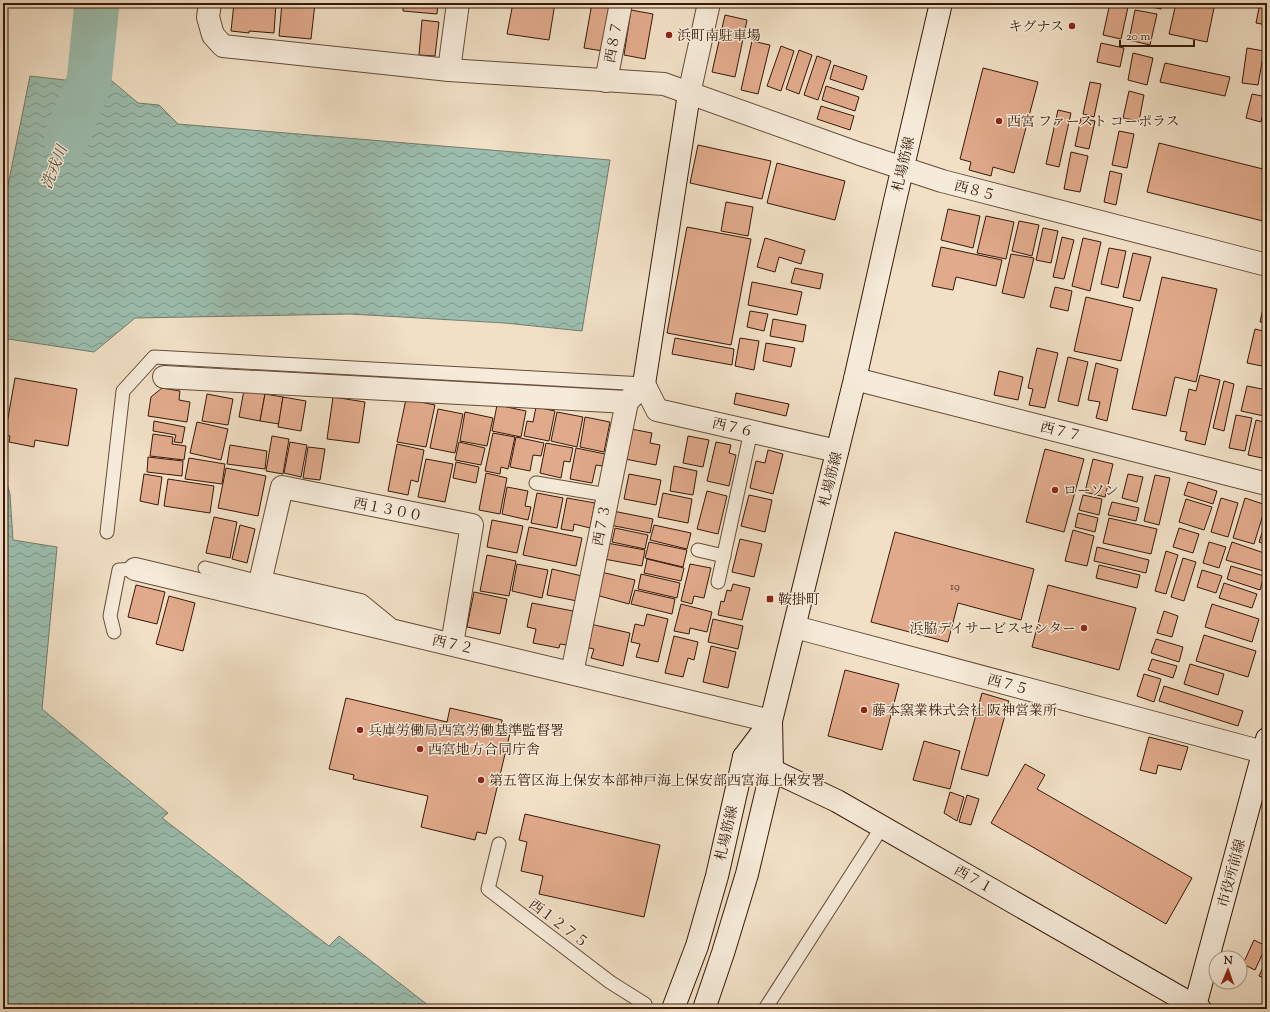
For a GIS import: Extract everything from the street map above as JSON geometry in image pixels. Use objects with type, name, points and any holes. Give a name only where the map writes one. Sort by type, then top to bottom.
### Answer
[{"type":"street","name":"西８５","points":[[210,3],[208,17],[213,35],[223,46],[449,70],[664,84],[942,181],[1267,266]]},
{"type":"street","points":[[449,70],[458,3]]},
{"type":"street","name":"西８７","points":[[606,81],[621,3]]},
{"type":"street","points":[[164,377],[627,402],[644,384],[690,94],[709,3]]},
{"type":"street","name":"札場筋線","points":[[673,1009],[697,946],[717,876],[744,757],[770,721],[795,627],[855,379],[902,168],[941,3]]},
{"type":"street","name":"西７７","points":[[855,379],[1267,484]]},
{"type":"street","name":"西７６","points":[[644,384],[657,410],[837,451]]},
{"type":"street","name":"西７３","points":[[572,673],[627,402]]},
{"type":"street","name":"西１３００","points":[[260,582],[282,487],[472,525],[452,644]]},
{"type":"street","name":"西７２","points":[[135,569],[770,721]]},
{"type":"street","points":[[260,582],[360,605],[390,630]]},
{"type":"street","name":"西７５","points":[[795,627],[1266,748]]},
{"type":"street","points":[[704,1009],[747,874],[772,769],[770,721]]},
{"type":"street","name":"市役所前線","points":[[1198,1008],[1266,748]]},
{"type":"street","name":"西７１","points":[[744,757],[837,801],[1198,1008]]},
{"type":"lane","points":[[107,532],[123,391],[154,357],[644,384]]},
{"type":"lane","points":[[718,582],[751,431]]},
{"type":"lane","points":[[536,483],[607,496]]},
{"type":"lane","points":[[698,550],[724,556]]},
{"type":"lane","points":[[204,568],[260,582]]},
{"type":"lane","points":[[114,632],[110,616],[118,570],[135,569]]},
{"type":"lane","points":[[766,1009],[882,827]]},
{"type":"lane","name":"西１２７５","points":[[499,844],[488,888],[610,982],[645,1004],[642,1009]]},
{"type":"water","points":[[30,76],[65,80],[112,81],[138,103],[159,105],[178,124],[610,160],[582,331],[505,323],[350,314],[135,318],[94,352],[8,339],[3,372],[3,210]]},
{"type":"water","points":[[3,471],[10,494],[13,540],[57,547],[42,709],[168,813],[162,818],[329,946],[339,936],[433,1009],[3,1009]]},
{"type":"building","points":[[234,3],[276,3],[274,33],[231,31]]},
{"type":"building","points":[[282,3],[315,3],[311,39],[279,36]]},
{"type":"building","points":[[403,3],[438,3],[437,14],[403,11]]},
{"type":"building","points":[[513,3],[555,3],[549,40],[507,34]]},
{"type":"building","points":[[592,3],[611,3],[603,51],[584,48]]},
{"type":"building","points":[[1074,3],[1089,3],[1088,7]]},
{"type":"building","points":[[1110,3],[1128,7],[1121,39],[1103,35]]},
{"type":"building","points":[[1146,3],[1162,3],[1161,9],[1146,6]]},
{"type":"building","points":[[1176,3],[1215,3],[1207,42],[1169,34]]},
{"type":"building","points":[[1260,3],[1267,3],[1267,25],[1256,23]]},
{"type":"building","points":[[631,10],[653,14],[645,59],[624,55]]},
{"type":"building","points":[[1135,10],[1157,14],[1150,45],[1129,40]]},
{"type":"building","points":[[725,15],[747,20],[735,77],[712,72]]},
{"type":"building","points":[[422,20],[439,22],[435,56],[419,55]]},
{"type":"building","points":[[752,41],[770,45],[758,94],[741,90]]},
{"type":"building","points":[[1101,43],[1124,48],[1120,67],[1097,62]]},
{"type":"building","points":[[781,46],[794,51],[781,91],[767,86]]},
{"type":"building","points":[[1247,48],[1264,51],[1258,85],[1242,83]]},
{"type":"building","points":[[799,50],[812,55],[799,94],[786,89]]},
{"type":"building","points":[[1133,53],[1153,58],[1147,85],[1128,80]]},
{"type":"building","points":[[817,56],[831,61],[818,100],[804,95]]},
{"type":"building","points":[[1165,63],[1230,77],[1225,96],[1160,82]]},
{"type":"building","points":[[834,65],[867,76],[863,90],[830,79]]},
{"type":"building","name":"西宮 ファースト コーポラス","points":[[983,68],[1038,82],[1014,173],[993,167],[991,176],[969,170],[971,162],[960,159]]},
{"type":"building","points":[[1090,82],[1101,84],[1094,117],[1083,114]]},
{"type":"building","points":[[826,86],[859,97],[855,111],[822,100]]},
{"type":"building","points":[[1129,91],[1144,95],[1139,121],[1123,118]]},
{"type":"building","points":[[1252,94],[1267,97],[1261,122],[1246,118]]},
{"type":"building","points":[[821,106],[854,116],[850,130],[817,119]]},
{"type":"building","points":[[1058,110],[1071,113],[1059,167],[1046,164]]},
{"type":"building","points":[[1081,118],[1095,121],[1089,149],[1075,146]]},
{"type":"building","points":[[1119,131],[1134,134],[1127,168],[1112,165]]},
{"type":"building","points":[[1159,143],[1267,170],[1267,222],[1147,192]]},
{"type":"building","points":[[698,145],[771,161],[762,199],[690,183]]},
{"type":"building","points":[[1071,152],[1088,156],[1080,192],[1064,189]]},
{"type":"building","points":[[777,163],[845,181],[835,220],[767,203]]},
{"type":"building","points":[[1110,171],[1122,174],[1116,205],[1104,202]]},
{"type":"building","points":[[726,202],[753,207],[748,236],[721,231]]},
{"type":"building","points":[[948,209],[980,216],[973,248],[941,240]]},
{"type":"building","points":[[986,216],[1014,222],[1006,259],[977,253]]},
{"type":"building","points":[[1019,221],[1039,225],[1032,256],[1012,251]]},
{"type":"building","points":[[687,227],[751,239],[731,345],[667,333]]},
{"type":"building","points":[[1043,228],[1058,231],[1051,263],[1036,260]]},
{"type":"building","points":[[1062,237],[1074,240],[1064,279],[1053,277]]},
{"type":"building","points":[[765,238],[805,250],[801,264],[779,257],[775,272],[757,267]]},
{"type":"building","points":[[1083,238],[1101,242],[1090,291],[1072,286]]},
{"type":"building","points":[[941,247],[1002,260],[996,286],[956,277],[953,290],[932,286]]},
{"type":"building","points":[[1109,248],[1126,251],[1118,288],[1101,284]]},
{"type":"building","points":[[1133,253],[1151,257],[1140,301],[1123,297]]},
{"type":"building","points":[[1011,254],[1034,258],[1024,298],[1002,293]]},
{"type":"building","points":[[795,268],[823,274],[820,289],[791,283]]},
{"type":"building","points":[[1162,277],[1217,289],[1196,382],[1175,377],[1166,416],[1132,409]]},
{"type":"building","points":[[752,282],[802,292],[797,315],[748,305]]},
{"type":"building","points":[[1055,287],[1072,291],[1068,311],[1050,307]]},
{"type":"building","points":[[1267,290],[1267,323],[1260,322]]},
{"type":"building","points":[[1086,297],[1133,308],[1121,361],[1074,351]]},
{"type":"building","points":[[750,311],[768,314],[764,331],[747,327]]},
{"type":"building","points":[[773,319],[806,325],[803,342],[770,336]]},
{"type":"building","points":[[1255,329],[1267,332],[1267,344],[1262,366],[1247,363]]},
{"type":"building","points":[[675,338],[734,349],[732,365],[672,354]]},
{"type":"building","points":[[740,338],[759,341],[754,370],[735,366]]},
{"type":"building","points":[[766,343],[795,348],[791,367],[763,361]]},
{"type":"building","points":[[1037,348],[1058,353],[1045,408],[1029,405],[1033,389],[1028,388]]},
{"type":"building","points":[[1068,357],[1088,362],[1078,406],[1058,401]]},
{"type":"building","points":[[1096,363],[1118,369],[1107,421],[1096,418],[1100,402],[1088,400]]},
{"type":"building","points":[[999,371],[1023,377],[1018,400],[994,395]]},
{"type":"building","points":[[1200,375],[1220,380],[1205,445],[1185,440],[1187,432],[1180,431],[1189,389],[1196,391]]},
{"type":"building","points":[[15,378],[77,389],[68,446],[35,440],[34,447],[9,442],[10,436],[5,435]]},
{"type":"building","points":[[1224,381],[1234,384],[1224,431],[1213,428]]},
{"type":"building","points":[[1247,386],[1267,390],[1267,402],[1264,416],[1241,411]]},
{"type":"building","points":[[162,388],[180,391],[179,400],[190,402],[187,422],[148,416],[151,397]]},
{"type":"building","points":[[244,390],[265,394],[260,421],[239,417]]},
{"type":"building","points":[[736,393],[789,404],[786,416],[734,404]]},
{"type":"building","points":[[207,394],[233,399],[228,425],[202,421]]},
{"type":"building","points":[[265,394],[283,397],[279,424],[260,421]]},
{"type":"building","points":[[283,397],[306,401],[301,431],[278,427]]},
{"type":"building","points":[[333,397],[365,402],[359,443],[327,439]]},
{"type":"building","points":[[406,399],[435,405],[426,447],[397,442]]},
{"type":"building","points":[[497,405],[526,411],[521,437],[492,431]]},
{"type":"building","points":[[536,407],[555,411],[549,441],[524,436],[527,421],[533,422]]},
{"type":"building","points":[[438,409],[463,414],[455,453],[430,448]]},
{"type":"building","points":[[465,412],[493,418],[487,446],[460,441]]},
{"type":"building","points":[[557,412],[583,417],[577,447],[551,441]]},
{"type":"building","points":[[1236,415],[1252,418],[1245,451],[1229,448]]},
{"type":"building","points":[[585,417],[610,422],[604,452],[580,447]]},
{"type":"building","points":[[1256,420],[1267,423],[1267,459],[1248,455]]},
{"type":"building","points":[[154,421],[185,427],[182,443],[174,442],[176,435],[153,431]]},
{"type":"building","points":[[197,422],[228,429],[221,460],[190,453]]},
{"type":"building","points":[[631,429],[652,433],[650,443],[660,445],[656,465],[625,459]]},
{"type":"building","points":[[493,433],[515,437],[508,469],[501,467],[500,474],[485,471]]},
{"type":"building","points":[[153,434],[173,437],[172,444],[186,446],[184,460],[150,456]]},
{"type":"building","points":[[272,436],[289,439],[283,474],[266,471]]},
{"type":"building","points":[[688,436],[709,440],[703,467],[683,463]]},
{"type":"building","points":[[516,437],[544,443],[541,456],[533,455],[530,471],[510,467]]},
{"type":"building","points":[[290,442],[307,445],[301,477],[284,473]]},
{"type":"building","points":[[459,442],[485,448],[481,465],[455,460]]},
{"type":"building","points":[[716,442],[731,445],[729,453],[736,455],[729,486],[707,481]]},
{"type":"building","points":[[546,443],[573,448],[570,462],[564,461],[561,478],[540,473]]},
{"type":"building","points":[[397,444],[424,450],[418,482],[411,480],[408,495],[388,491]]},
{"type":"building","points":[[230,445],[267,451],[265,469],[227,464]]},
{"type":"building","points":[[308,447],[325,449],[320,480],[303,478]]},
{"type":"building","points":[[576,448],[605,454],[602,466],[596,465],[592,483],[570,479]]},
{"type":"building","name":"ローソン","points":[[1045,449],[1084,459],[1064,532],[1026,522]]},
{"type":"building","points":[[768,450],[783,454],[773,494],[750,488],[756,461],[765,463]]},
{"type":"building","points":[[148,457],[183,461],[182,476],[147,472]]},
{"type":"building","points":[[189,458],[225,464],[222,484],[185,479]]},
{"type":"building","points":[[426,459],[453,464],[445,502],[418,497]]},
{"type":"building","points":[[1093,459],[1113,464],[1105,497],[1085,492]]},
{"type":"building","points":[[456,462],[479,467],[476,483],[453,478]]},
{"type":"building","points":[[674,466],[697,471],[693,495],[670,491]]},
{"type":"building","points":[[226,468],[266,476],[258,516],[218,508]]},
{"type":"building","points":[[486,473],[507,478],[500,514],[479,510]]},
{"type":"building","points":[[144,474],[162,477],[158,505],[140,501]]},
{"type":"building","points":[[629,474],[661,480],[656,505],[624,499]]},
{"type":"building","points":[[1128,474],[1143,477],[1137,502],[1122,498]]},
{"type":"building","points":[[1155,475],[1170,478],[1159,525],[1144,521]]},
{"type":"building","points":[[168,479],[214,486],[210,513],[164,506]]},
{"type":"building","points":[[1188,482],[1217,491],[1213,504],[1184,495]]},
{"type":"building","points":[[507,487],[528,491],[525,506],[531,507],[528,520],[502,514]]},
{"type":"building","points":[[707,491],[727,496],[718,534],[697,529]]},
{"type":"building","points":[[537,493],[563,498],[557,528],[531,523]]},
{"type":"building","points":[[663,493],[692,499],[688,523],[658,517]]},
{"type":"building","points":[[749,495],[772,500],[765,532],[741,526]]},
{"type":"building","points":[[1083,495],[1102,499],[1099,515],[1079,510]]},
{"type":"building","points":[[567,498],[595,503],[590,528],[574,524],[573,531],[561,529]]},
{"type":"building","points":[[1221,498],[1238,503],[1228,537],[1211,532]]},
{"type":"building","points":[[1245,498],[1266,505],[1254,544],[1233,538]]},
{"type":"building","points":[[1186,499],[1212,507],[1204,530],[1179,522]]},
{"type":"building","points":[[1112,502],[1139,508],[1136,521],[1108,515]]},
{"type":"building","points":[[613,511],[653,519],[650,533],[610,525]]},
{"type":"building","points":[[1078,513],[1098,518],[1095,532],[1075,527]]},
{"type":"building","points":[[214,517],[237,522],[230,558],[206,553]]},
{"type":"building","points":[[1267,517],[1267,545],[1259,542]]},
{"type":"building","points":[[1109,518],[1157,529],[1151,554],[1103,543]]},
{"type":"building","points":[[492,520],[523,526],[517,553],[487,547]]},
{"type":"building","points":[[240,525],[255,529],[247,563],[232,559]]},
{"type":"building","points":[[654,525],[691,533],[687,549],[650,540]]},
{"type":"building","points":[[529,527],[582,538],[576,566],[523,555]]},
{"type":"building","points":[[615,528],[648,535],[645,549],[612,542]]},
{"type":"building","points":[[1179,528],[1199,534],[1193,553],[1173,547]]},
{"type":"building","points":[[1073,530],[1094,536],[1087,566],[1065,561]]},
{"type":"building","points":[[895,532],[1034,569],[1021,620],[958,603],[948,642],[871,622]]},
{"type":"building","points":[[740,539],[762,544],[754,577],[732,572]]},
{"type":"building","points":[[649,542],[687,550],[683,567],[645,558]]},
{"type":"building","points":[[1209,542],[1226,547],[1219,568],[1203,563]]},
{"type":"building","points":[[1232,542],[1267,554],[1267,572],[1226,560]]},
{"type":"building","points":[[607,543],[645,550],[642,566],[604,559]]},
{"type":"building","points":[[1097,547],[1149,560],[1146,573],[1094,561]]},
{"type":"building","points":[[1166,551],[1178,555],[1166,594],[1155,591]]},
{"type":"building","points":[[487,555],[516,561],[509,596],[480,591]]},
{"type":"building","points":[[1183,558],[1196,562],[1184,601],[1171,597]]},
{"type":"building","points":[[647,559],[684,568],[681,581],[644,573]]},
{"type":"building","points":[[517,564],[548,570],[542,598],[512,591]]},
{"type":"building","points":[[690,564],[711,568],[704,598],[694,596],[692,604],[681,601]]},
{"type":"building","points":[[1099,565],[1140,575],[1137,588],[1096,578]]},
{"type":"building","points":[[1231,566],[1264,576],[1260,590],[1227,579]]},
{"type":"building","points":[[552,569],[582,576],[577,601],[547,595]]},
{"type":"building","points":[[1202,570],[1222,576],[1216,593],[1197,587]]},
{"type":"building","points":[[601,572],[635,580],[629,604],[596,595]]},
{"type":"building","points":[[641,574],[680,583],[677,598],[638,589]]},
{"type":"building","points":[[1224,583],[1257,594],[1252,608],[1219,598]]},
{"type":"building","points":[[733,584],[750,588],[742,620],[718,615],[721,601],[724,602],[727,590],[731,591]]},
{"type":"building","points":[[136,585],[165,592],[157,624],[128,617]]},
{"type":"building","name":"浜脇デイサービスセンター","points":[[1048,585],[1136,608],[1119,670],[1032,647]]},
{"type":"building","points":[[635,590],[675,599],[672,614],[631,604]]},
{"type":"building","points":[[474,592],[507,599],[500,634],[467,627]]},
{"type":"building","points":[[169,596],[195,603],[183,651],[156,644]]},
{"type":"building","points":[[532,603],[573,611],[567,645],[560,644],[559,648],[533,643],[536,629],[527,627]]},
{"type":"building","points":[[681,604],[712,612],[707,632],[690,628],[689,634],[674,631]]},
{"type":"building","points":[[1212,604],[1259,619],[1252,642],[1205,627]]},
{"type":"building","points":[[1164,611],[1178,616],[1172,637],[1157,633]]},
{"type":"building","points":[[647,614],[668,619],[658,662],[636,657],[640,644],[631,642],[635,624],[644,626]]},
{"type":"building","points":[[713,619],[743,626],[738,649],[708,642]]},
{"type":"building","points":[[590,624],[630,633],[623,666],[591,658],[594,649],[585,647]]},
{"type":"building","points":[[1204,635],[1256,651],[1248,677],[1196,661]]},
{"type":"building","points":[[674,636],[698,642],[694,660],[688,658],[683,677],[665,673]]},
{"type":"building","points":[[1156,639],[1183,647],[1179,662],[1151,653]]},
{"type":"building","points":[[711,646],[736,652],[728,688],[703,682]]},
{"type":"building","points":[[1152,659],[1177,666],[1173,678],[1148,670]]},
{"type":"building","points":[[1190,664],[1224,674],[1218,695],[1184,684]]},
{"type":"building","name":"藤本窯業株式会社 阪神営業所","points":[[845,670],[899,684],[882,750],[828,736]]},
{"type":"building","points":[[1144,674],[1161,679],[1154,702],[1137,696]]},
{"type":"building","points":[[1164,686],[1243,711],[1238,726],[1159,701]]},
{"type":"building","points":[[982,693],[1009,701],[988,776],[961,769]]},
{"type":"building","name":"西宮地方合同庁舎","points":[[346,698],[447,722],[450,708],[502,720],[501,727],[511,729],[486,834],[477,832],[475,840],[421,827],[428,796],[353,779],[354,775],[329,769]]},
{"type":"building","points":[[1149,737],[1188,747],[1181,770],[1158,765],[1156,774],[1140,770]]},
{"type":"building","points":[[924,741],[960,751],[950,789],[913,780]]},
{"type":"building","points":[[1025,764],[1045,775],[1037,789],[1192,878],[1166,924],[991,823]]},
{"type":"building","points":[[950,792],[964,797],[957,821],[944,813]]},
{"type":"building","points":[[967,795],[979,799],[971,825],[959,822]]},
{"type":"building","points":[[525,814],[660,845],[644,917],[539,894],[543,876],[521,871],[527,842],[519,840]]},
{"type":"building","points":[[1254,940],[1266,946],[1255,970],[1248,966],[1248,953]]},
{"type":"building","points":[[1267,959],[1267,979],[1259,976]]},
{"type":"waterway","name":"洗戎川","points":[[66,139],[89,81],[97,3]]},
{"type":"place","name":"キグナス","points":[[1072,26]]},
{"type":"place","name":"浜町南駐車場","points":[[669,35]]},
{"type":"place","name":"西宮 ファースト コーポラス","points":[[999,121]]},
{"type":"place","name":"ローソン","points":[[1055,490]]},
{"type":"place","name":"鞍掛町","points":[[770,599]]},
{"type":"place","name":"浜脇デイサービスセンター","points":[[1084,628]]},
{"type":"place","name":"藤本窯業株式会社 阪神営業所","points":[[864,710]]},
{"type":"place","name":"兵庫労働局西宮労働基準監督署","points":[[360,730]]},
{"type":"place","name":"西宮地方合同庁舎","points":[[420,749]]},
{"type":"place","name":"第五管区海上保安本部神戸海上保安部西宮海上保安署","points":[[481,780]]}]
